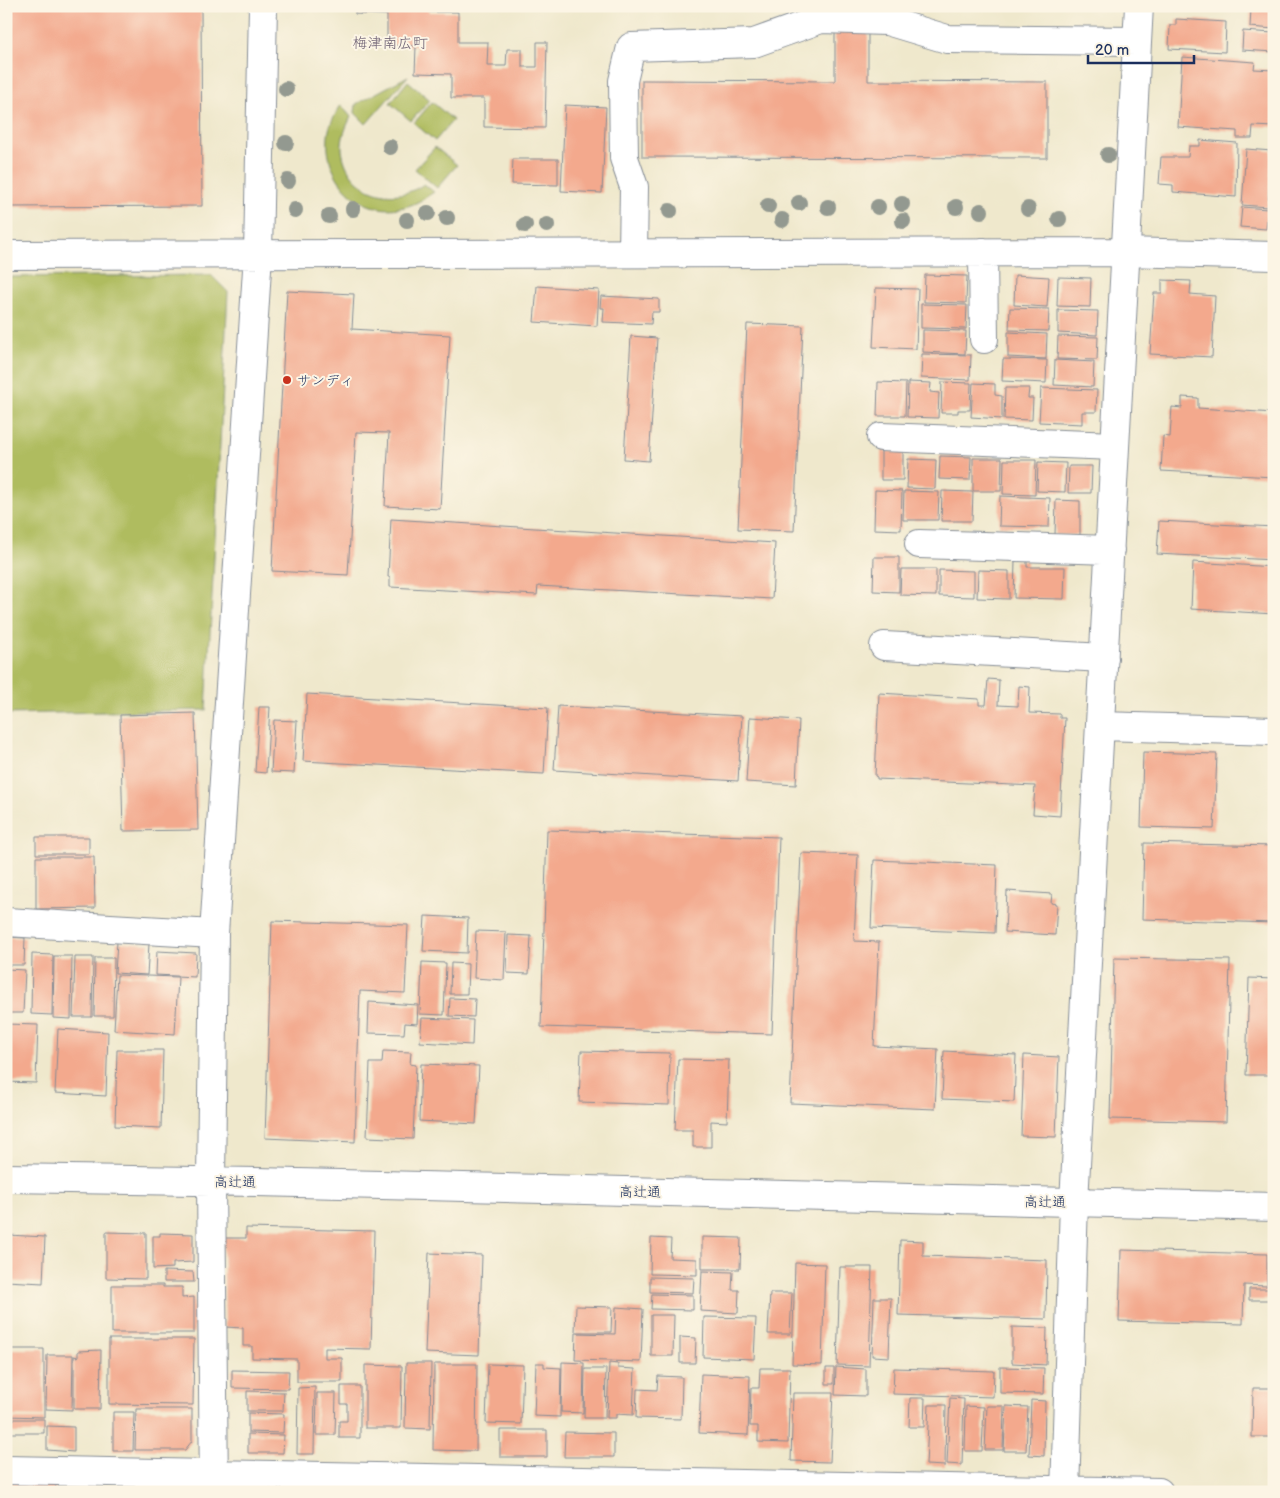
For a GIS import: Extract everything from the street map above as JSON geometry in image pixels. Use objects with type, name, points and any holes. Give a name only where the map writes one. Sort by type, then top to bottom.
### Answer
[{"type":"street","points":[[214,1483],[210,1181],[214,934],[258,254],[263,6]]},
{"type":"street","points":[[1065,1491],[1074,1202],[1139,6]]},
{"type":"street","points":[[633,253],[634,187],[624,158],[623,81],[631,47],[754,44],[821,19],[887,21],[946,39],[1137,41]]},
{"type":"street","points":[[983,252],[984,339]]},
{"type":"street","points":[[6,255],[1126,252],[1274,256]]},
{"type":"street","points":[[881,436],[1115,446]]},
{"type":"street","points":[[919,544],[1110,550]]},
{"type":"street","points":[[884,646],[1104,658]]},
{"type":"street","points":[[1100,726],[1274,731]]},
{"type":"street","points":[[6,922],[214,934]]},
{"type":"street","name":"高辻通","points":[[6,1178],[210,1181],[1274,1207]]},
{"type":"street","points":[[6,1470],[214,1483],[1159,1492]]},
{"type":"green space","points":[[408,76],[366,124],[355,113],[356,104]]},
{"type":"green space","points":[[408,81],[430,100],[411,121],[390,103]]},
{"type":"green space","points":[[432,102],[453,120],[435,141],[414,123]]},
{"type":"green space","points":[[341,105],[351,117],[342,141],[342,150],[352,176],[362,185],[373,191],[385,194],[411,191],[424,184],[434,192],[413,204],[399,208],[382,208],[367,204],[354,197],[334,173],[329,158],[330,126]]},
{"type":"green space","points":[[435,147],[457,165],[437,188],[415,169]]},
{"type":"green space","points":[[211,275],[228,292],[206,710],[6,714],[6,277]]},
{"type":"building","points":[[6,6],[201,6],[202,206],[6,207]]},
{"type":"building","points":[[355,6],[429,6],[429,12],[458,12],[458,42],[488,42],[487,66],[506,66],[507,49],[522,49],[522,67],[537,67],[537,42],[547,42],[545,128],[484,127],[484,98],[451,98],[451,74],[415,73],[416,46],[387,45],[387,15],[355,14]]},
{"type":"building","points":[[1251,8],[1274,10],[1274,29],[1250,27]]},
{"type":"building","points":[[1176,19],[1226,22],[1225,52],[1169,49],[1170,25],[1176,25]]},
{"type":"building","points":[[1243,31],[1274,33],[1274,52],[1242,50]]},
{"type":"building","points":[[835,32],[868,32],[868,81],[1047,82],[1047,158],[642,157],[642,80],[835,81]]},
{"type":"building","points":[[1182,57],[1255,62],[1254,69],[1274,70],[1274,127],[1253,126],[1252,138],[1237,138],[1237,131],[1178,127]]},
{"type":"building","points":[[565,105],[606,107],[602,193],[561,191]]},
{"type":"building","points":[[1200,140],[1237,143],[1236,197],[1173,192],[1173,185],[1159,184],[1161,157],[1188,157],[1189,146],[1200,146]]},
{"type":"building","points":[[1246,149],[1272,151],[1268,207],[1242,205]]},
{"type":"building","points":[[513,159],[558,159],[558,185],[512,184]]},
{"type":"building","points":[[1242,207],[1268,209],[1266,229],[1240,227]]},
{"type":"building","points":[[925,275],[967,276],[966,303],[924,302]]},
{"type":"building","points":[[1015,275],[1049,277],[1047,307],[1014,305]]},
{"type":"building","points":[[1058,277],[1091,278],[1090,307],[1057,306]]},
{"type":"building","points":[[1162,280],[1191,281],[1190,294],[1215,296],[1212,357],[1150,354],[1154,293],[1162,293]]},
{"type":"building","points":[[537,286],[599,290],[597,326],[534,322]]},
{"type":"building","points":[[876,288],[918,289],[916,349],[873,347]]},
{"type":"building","points":[[287,291],[354,294],[352,329],[450,335],[440,509],[385,506],[389,433],[356,432],[348,575],[272,571]]},
{"type":"building","points":[[601,296],[659,299],[659,312],[652,312],[651,324],[603,322],[604,308],[600,308]]},
{"type":"building","points":[[921,304],[967,305],[966,329],[921,328]]},
{"type":"building","points":[[1010,308],[1049,309],[1048,331],[1009,330]]},
{"type":"building","points":[[1058,310],[1098,311],[1097,335],[1058,333]]},
{"type":"building","points":[[747,324],[803,326],[794,531],[738,529]]},
{"type":"building","points":[[923,330],[966,331],[965,354],[923,352]]},
{"type":"building","points":[[1008,332],[1047,334],[1046,359],[1008,357]]},
{"type":"building","points":[[631,336],[657,338],[649,461],[624,459]]},
{"type":"building","points":[[1058,336],[1098,337],[1097,360],[1057,359]]},
{"type":"building","points":[[922,354],[971,355],[970,380],[921,378]]},
{"type":"building","points":[[1003,359],[1047,360],[1046,383],[1002,381]]},
{"type":"building","points":[[1055,360],[1094,362],[1093,387],[1054,385]]},
{"type":"building","points":[[878,382],[906,383],[905,416],[877,416]]},
{"type":"building","points":[[908,382],[931,383],[930,392],[939,393],[938,418],[907,417]]},
{"type":"building","points":[[942,382],[971,383],[970,410],[958,410],[958,413],[941,413]]},
{"type":"building","points":[[973,383],[995,384],[995,395],[1002,396],[1002,419],[971,417]]},
{"type":"building","points":[[1005,388],[1029,388],[1028,398],[1033,398],[1032,420],[1004,419]]},
{"type":"building","points":[[1041,388],[1097,390],[1096,412],[1082,412],[1082,424],[1039,422]]},
{"type":"building","points":[[1182,397],[1198,398],[1198,408],[1274,413],[1274,477],[1161,471],[1163,436],[1170,437],[1172,407],[1182,408]]},
{"type":"building","points":[[881,451],[903,452],[903,480],[881,480]]},
{"type":"building","points":[[940,456],[971,457],[970,480],[939,479]]},
{"type":"building","points":[[973,458],[1002,458],[1001,491],[973,491]]},
{"type":"building","points":[[908,459],[936,460],[935,489],[907,488]]},
{"type":"building","points":[[1004,460],[1036,460],[1035,495],[1003,494]]},
{"type":"building","points":[[1038,462],[1066,463],[1065,492],[1037,491]]},
{"type":"building","points":[[1069,466],[1092,466],[1091,493],[1068,493]]},
{"type":"building","points":[[875,490],[902,491],[901,530],[874,529]]},
{"type":"building","points":[[904,491],[939,492],[938,520],[903,520]]},
{"type":"building","points":[[942,491],[973,492],[972,521],[941,521]]},
{"type":"building","points":[[1000,496],[1050,498],[1049,527],[999,526]]},
{"type":"building","points":[[1056,500],[1080,501],[1080,535],[1055,535]]},
{"type":"building","points":[[391,519],[775,543],[772,599],[538,586],[537,595],[390,587],[390,577],[388,577]]},
{"type":"building","points":[[1159,521],[1274,527],[1274,560],[1157,554]]},
{"type":"building","points":[[874,557],[899,557],[899,592],[873,591]]},
{"type":"building","points":[[1015,561],[1027,561],[1027,567],[1065,567],[1064,599],[1014,598]]},
{"type":"building","points":[[1193,562],[1274,567],[1274,614],[1191,609]]},
{"type":"building","points":[[901,569],[936,569],[936,596],[900,595]]},
{"type":"building","points":[[939,570],[974,571],[974,597],[939,596]]},
{"type":"building","points":[[978,570],[1009,571],[1009,599],[977,598]]},
{"type":"building","points":[[988,679],[999,680],[998,705],[1018,706],[1019,686],[1030,687],[1029,713],[1060,714],[1060,718],[1065,718],[1060,816],[1033,814],[1035,786],[877,779],[875,776],[879,693],[979,699],[979,705],[986,705]]},
{"type":"building","points":[[307,694],[548,708],[544,774],[303,761]]},
{"type":"building","points":[[558,706],[742,716],[738,781],[554,770]]},
{"type":"building","points":[[259,707],[270,707],[266,773],[255,772]]},
{"type":"building","points":[[195,713],[198,830],[123,831],[120,715]]},
{"type":"building","points":[[750,717],[799,720],[796,785],[746,782]]},
{"type":"building","points":[[274,720],[297,721],[294,773],[271,772]]},
{"type":"building","points":[[1143,752],[1217,754],[1214,829],[1141,827]]},
{"type":"building","points":[[547,830],[779,837],[772,1034],[541,1027]]},
{"type":"building","points":[[36,837],[89,837],[89,854],[36,854]]},
{"type":"building","points":[[1144,843],[1274,846],[1274,923],[1142,919]]},
{"type":"building","points":[[801,853],[858,855],[854,941],[879,942],[874,1046],[938,1049],[935,1109],[790,1103]]},
{"type":"building","points":[[36,857],[94,857],[95,908],[36,909]]},
{"type":"building","points":[[874,860],[997,865],[995,933],[871,928]]},
{"type":"building","points":[[1007,891],[1052,894],[1051,903],[1057,904],[1055,935],[1005,932]]},
{"type":"building","points":[[425,916],[468,918],[467,953],[423,951]]},
{"type":"building","points":[[272,921],[408,925],[405,993],[360,991],[355,1142],[265,1138]]},
{"type":"building","points":[[476,931],[506,932],[504,980],[474,978]]},
{"type":"building","points":[[508,935],[531,936],[529,974],[507,973]]},
{"type":"building","points":[[6,937],[25,938],[24,965],[6,965]]},
{"type":"building","points":[[117,942],[149,944],[147,975],[115,973]]},
{"type":"building","points":[[157,951],[196,953],[195,977],[156,975]]},
{"type":"building","points":[[32,954],[53,955],[52,1015],[31,1014]]},
{"type":"building","points":[[54,956],[72,956],[71,1019],[53,1018]]},
{"type":"building","points":[[75,957],[93,957],[92,1017],[73,1017]]},
{"type":"building","points":[[95,958],[114,958],[113,1016],[94,1016]]},
{"type":"building","points":[[1114,958],[1230,960],[1226,1122],[1110,1119]]},
{"type":"building","points":[[422,962],[446,963],[444,1015],[420,1014]]},
{"type":"building","points":[[451,963],[468,964],[467,994],[450,994]]},
{"type":"building","points":[[6,969],[25,970],[23,1013],[6,1013]]},
{"type":"building","points":[[117,975],[178,977],[175,1034],[114,1030]]},
{"type":"building","points":[[1249,978],[1274,979],[1274,1075],[1246,1075]]},
{"type":"building","points":[[450,998],[475,999],[474,1017],[449,1016]]},
{"type":"building","points":[[369,1002],[418,1005],[417,1024],[405,1023],[404,1034],[368,1033]]},
{"type":"building","points":[[422,1018],[473,1020],[472,1045],[420,1042]]},
{"type":"building","points":[[6,1024],[38,1025],[36,1083],[6,1082]]},
{"type":"building","points":[[58,1029],[108,1032],[106,1096],[55,1093]]},
{"type":"building","points":[[117,1050],[163,1050],[161,1128],[115,1126]]},
{"type":"building","points":[[383,1051],[411,1052],[410,1064],[416,1065],[413,1139],[367,1137],[370,1063],[382,1063]]},
{"type":"building","points":[[581,1051],[670,1053],[669,1105],[579,1102]]},
{"type":"building","points":[[944,1051],[1016,1055],[1014,1102],[942,1099]]},
{"type":"building","points":[[1024,1055],[1059,1057],[1056,1137],[1021,1136]]},
{"type":"building","points":[[678,1059],[729,1060],[727,1122],[711,1121],[711,1147],[693,1147],[693,1130],[675,1130]]},
{"type":"building","points":[[421,1064],[479,1066],[476,1124],[419,1121]]},
{"type":"building","points":[[6,1224],[8,1224],[8,1235],[45,1237],[43,1283],[6,1281]]},
{"type":"building","points":[[246,1228],[374,1231],[371,1349],[325,1348],[325,1358],[342,1358],[342,1382],[297,1382],[297,1359],[252,1358],[252,1346],[243,1346],[243,1328],[225,1327],[223,1238],[246,1238]]},
{"type":"building","points":[[106,1232],[146,1233],[146,1279],[106,1278]]},
{"type":"building","points":[[160,1233],[193,1234],[193,1262],[173,1263],[173,1268],[153,1269],[153,1236],[160,1236]]},
{"type":"building","points":[[702,1237],[741,1238],[740,1269],[702,1269]]},
{"type":"building","points":[[651,1238],[671,1239],[670,1258],[697,1259],[697,1275],[650,1274]]},
{"type":"building","points":[[900,1240],[923,1241],[923,1256],[1047,1260],[1046,1319],[898,1315]]},
{"type":"building","points":[[1121,1250],[1267,1254],[1267,1286],[1244,1285],[1243,1324],[1119,1321]]},
{"type":"building","points":[[429,1253],[482,1255],[479,1355],[425,1353]]},
{"type":"building","points":[[795,1263],[825,1264],[822,1365],[792,1364]]},
{"type":"building","points":[[840,1267],[872,1267],[869,1366],[837,1365]]},
{"type":"building","points":[[164,1271],[193,1272],[194,1282],[164,1282]]},
{"type":"building","points":[[702,1271],[733,1272],[732,1290],[739,1290],[738,1313],[700,1311]]},
{"type":"building","points":[[650,1277],[694,1278],[693,1293],[650,1292]]},
{"type":"building","points":[[112,1285],[182,1287],[182,1298],[194,1297],[194,1333],[112,1333]]},
{"type":"building","points":[[1249,1289],[1274,1289],[1274,1300],[1249,1300]]},
{"type":"building","points":[[770,1293],[792,1293],[790,1334],[768,1334]]},
{"type":"building","points":[[652,1294],[693,1295],[693,1310],[651,1309]]},
{"type":"building","points":[[874,1298],[891,1298],[889,1357],[872,1356]]},
{"type":"building","points":[[576,1306],[612,1307],[611,1332],[575,1332]]},
{"type":"building","points":[[616,1307],[643,1309],[641,1362],[575,1360],[576,1333],[615,1334]]},
{"type":"building","points":[[651,1315],[674,1315],[673,1356],[651,1356]]},
{"type":"building","points":[[704,1317],[756,1318],[754,1359],[703,1357]]},
{"type":"building","points":[[1012,1327],[1047,1328],[1046,1365],[1012,1363]]},
{"type":"building","points":[[680,1337],[696,1338],[695,1363],[680,1363]]},
{"type":"building","points":[[109,1339],[194,1339],[193,1405],[109,1404]]},
{"type":"building","points":[[6,1349],[44,1349],[44,1417],[6,1416]]},
{"type":"building","points":[[101,1350],[100,1409],[74,1409],[74,1356],[78,1357],[78,1351]]},
{"type":"building","points":[[47,1355],[73,1355],[72,1410],[46,1409]]},
{"type":"building","points":[[562,1362],[584,1363],[583,1413],[561,1412]]},
{"type":"building","points":[[406,1363],[431,1363],[430,1429],[405,1428]]},
{"type":"building","points":[[536,1363],[544,1363],[544,1367],[561,1368],[560,1417],[534,1416]]},
{"type":"building","points":[[609,1363],[618,1364],[618,1368],[635,1369],[633,1415],[616,1414],[616,1418],[607,1418]]},
{"type":"building","points":[[434,1364],[477,1364],[476,1451],[433,1450]]},
{"type":"building","points":[[488,1364],[523,1365],[521,1424],[486,1423]]},
{"type":"building","points":[[365,1365],[402,1366],[401,1428],[365,1428]]},
{"type":"building","points":[[836,1367],[866,1369],[866,1396],[835,1395]]},
{"type":"building","points":[[1000,1367],[1044,1368],[1043,1394],[1000,1393]]},
{"type":"building","points":[[760,1368],[790,1368],[788,1443],[758,1442],[758,1426],[750,1426],[751,1388],[759,1388]]},
{"type":"building","points":[[826,1368],[834,1368],[834,1384],[826,1384]]},
{"type":"building","points":[[894,1368],[994,1371],[993,1397],[893,1394]]},
{"type":"building","points":[[585,1369],[606,1369],[605,1418],[584,1418]]},
{"type":"building","points":[[232,1370],[289,1371],[288,1389],[232,1388]]},
{"type":"building","points":[[701,1374],[750,1376],[748,1435],[699,1433]]},
{"type":"building","points":[[658,1376],[682,1377],[681,1419],[636,1418],[637,1389],[657,1390]]},
{"type":"building","points":[[341,1386],[360,1386],[360,1438],[339,1438],[339,1421],[347,1421],[347,1404],[341,1404]]},
{"type":"building","points":[[315,1387],[314,1454],[297,1454],[298,1388]]},
{"type":"building","points":[[1253,1388],[1274,1388],[1274,1437],[1252,1437]]},
{"type":"building","points":[[247,1391],[284,1392],[283,1411],[247,1411]]},
{"type":"building","points":[[317,1393],[336,1393],[335,1435],[316,1435]]},
{"type":"building","points":[[793,1393],[833,1393],[830,1462],[791,1461]]},
{"type":"building","points":[[910,1398],[925,1398],[924,1427],[909,1427]]},
{"type":"building","points":[[950,1398],[964,1399],[962,1465],[947,1464]]},
{"type":"building","points":[[1031,1400],[1045,1401],[1044,1456],[1029,1455]]},
{"type":"building","points":[[929,1405],[946,1405],[945,1466],[926,1465]]},
{"type":"building","points":[[966,1406],[984,1407],[982,1451],[965,1451]]},
{"type":"building","points":[[987,1406],[1004,1406],[1003,1450],[985,1450]]},
{"type":"building","points":[[1006,1406],[1028,1407],[1026,1451],[1004,1451]]},
{"type":"building","points":[[136,1409],[192,1409],[192,1441],[185,1450],[135,1450]]},
{"type":"building","points":[[113,1412],[134,1412],[133,1451],[113,1451]]},
{"type":"building","points":[[248,1413],[284,1414],[283,1433],[248,1432]]},
{"type":"building","points":[[6,1419],[44,1419],[44,1433],[6,1433]]},
{"type":"building","points":[[47,1426],[74,1427],[74,1452],[47,1450]]},
{"type":"building","points":[[500,1430],[547,1430],[547,1457],[500,1457]]},
{"type":"building","points":[[565,1432],[614,1433],[614,1457],[564,1457]]},
{"type":"building","points":[[248,1434],[284,1435],[283,1453],[248,1453]]},
{"type":"building","points":[[6,1483],[56,1484],[55,1492],[6,1492]]},
{"type":"building","points":[[140,1487],[196,1488],[196,1492],[140,1492]]},
{"type":"building","points":[[250,1488],[308,1488],[308,1492],[250,1492]]},
{"type":"place","name":"サンディ","points":[[287,380]]},
{"type":"district","name":"梅津南広町","points":[[390,43]]}]
